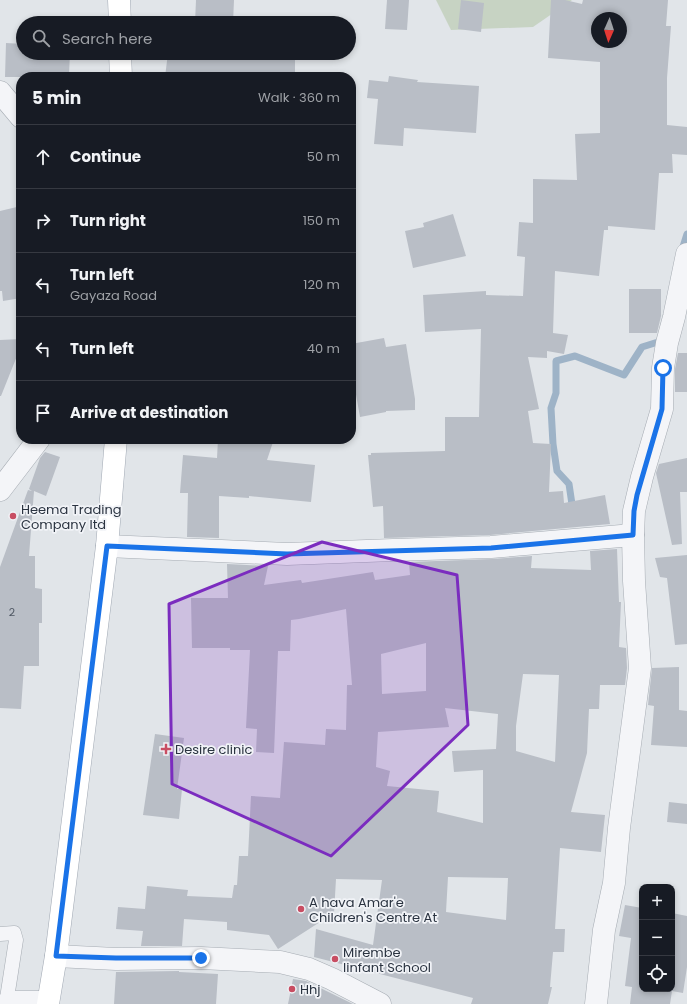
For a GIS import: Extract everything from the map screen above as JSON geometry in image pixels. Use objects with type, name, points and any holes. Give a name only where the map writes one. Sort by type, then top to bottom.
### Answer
[{"type":"main road","points":[[119,0],[120,16]]},
{"type":"main road","points":[[120,60],[121,72]]},
{"type":"main road","points":[[49,1001],[56,956],[107,546],[116,444]]},
{"type":"street","points":[[0,92],[16,111]]},
{"type":"street","points":[[596,1004],[604,930],[614,883],[619,828],[640,668],[634,581],[634,511],[637,495],[662,409],[663,368],[687,254]]},
{"type":"street","points":[[0,490],[35,444]]},
{"type":"street","points":[[107,546],[287,554],[491,548],[633,535]]},
{"type":"street","points":[[56,956],[201,958],[280,962],[309,969],[380,1004]]},
{"type":"lane","points":[[0,934],[14,933],[16,940],[4,1001],[49,1001]]},
{"type":"highlighted area","points":[[322,542],[457,575],[468,725],[331,856],[172,784],[169,604]]},
{"type":"green space","points":[[436,0],[572,0],[533,27],[451,30]]},
{"type":"building","points":[[196,0],[234,0],[233,16],[195,16]]},
{"type":"building","points":[[387,0],[409,0],[407,30],[385,29]]},
{"type":"building","points":[[461,0],[484,3],[481,32],[458,29]]},
{"type":"building","points":[[551,0],[565,0],[582,4],[583,0],[668,0],[666,26],[671,26],[667,78],[667,125],[687,127],[687,155],[672,154],[673,173],[659,173],[655,230],[608,226],[608,230],[604,230],[599,276],[555,271],[553,333],[568,335],[564,354],[547,351],[547,358],[528,357],[539,409],[528,411],[533,443],[551,444],[549,492],[563,491],[564,503],[605,495],[610,524],[490,535],[384,538],[383,506],[373,507],[368,455],[371,455],[371,453],[445,451],[445,417],[479,417],[481,329],[425,332],[423,295],[486,291],[486,295],[523,296],[525,257],[517,256],[519,222],[533,223],[533,179],[577,180],[575,134],[600,133],[600,62],[548,58]]},
{"type":"building","points":[[6,43],[16,44],[16,60],[70,60],[69,72],[16,72],[16,77],[5,77]]},
{"type":"building","points":[[167,60],[295,60],[295,72],[166,72]]},
{"type":"building","points":[[389,76],[418,80],[417,82],[479,86],[476,133],[404,128],[403,146],[374,144],[378,99],[367,98],[369,80],[388,82]]},
{"type":"building","points":[[16,207],[16,299],[3,301],[2,291],[0,291],[0,211]]},
{"type":"building","points":[[453,214],[466,256],[413,268],[405,231],[424,227],[423,223]]},
{"type":"building","points":[[629,289],[661,289],[661,316],[657,333],[629,333]]},
{"type":"building","points":[[384,338],[386,347],[406,344],[415,399],[415,410],[386,411],[360,417],[356,395],[356,343]]},
{"type":"building","points":[[16,339],[16,358],[1,396],[0,396],[0,340]]},
{"type":"building","points":[[678,353],[687,353],[687,392],[675,392],[675,369]]},
{"type":"building","points":[[218,444],[272,444],[267,460],[315,465],[311,502],[249,496],[249,498],[219,496],[219,538],[187,537],[188,493],[180,493],[183,455],[217,458]]},
{"type":"building","points":[[45,452],[60,457],[46,496],[34,491],[29,556],[35,556],[35,588],[42,589],[42,623],[39,623],[39,666],[24,666],[21,709],[0,708],[0,567],[28,490],[32,491],[29,489],[40,458]]},
{"type":"building","points":[[687,458],[687,492],[680,492],[682,544],[672,545],[656,473],[659,464]]},
{"type":"building","points":[[617,549],[619,602],[621,602],[619,647],[626,648],[627,668],[625,685],[600,685],[599,709],[589,709],[587,753],[571,812],[605,815],[601,852],[560,848],[555,929],[565,929],[564,952],[553,952],[550,987],[552,987],[548,1004],[471,1004],[473,998],[314,957],[316,929],[373,945],[382,880],[336,879],[334,913],[278,949],[269,935],[227,930],[227,922],[184,919],[182,946],[141,946],[143,931],[116,929],[118,907],[145,909],[147,886],[188,890],[187,896],[232,898],[234,885],[237,885],[239,856],[248,856],[251,796],[280,798],[284,742],[325,745],[326,729],[346,730],[347,685],[352,685],[346,609],[291,620],[290,651],[278,651],[274,753],[256,752],[257,729],[246,728],[250,650],[230,650],[230,648],[192,648],[191,598],[228,598],[227,564],[268,566],[264,585],[301,580],[302,583],[373,572],[375,580],[410,575],[409,562],[532,556],[531,568],[591,570],[590,551]],"holes":[[[426,643],[426,691],[382,694],[381,654]],[[523,674],[559,675],[555,762],[516,751],[516,726]],[[445,708],[498,714],[496,749],[452,751],[454,772],[483,770],[483,823],[437,812],[439,791],[387,786],[390,771],[376,767],[378,732],[449,727]],[[448,877],[508,878],[506,920],[446,912]]]},
{"type":"building","points":[[687,555],[687,644],[675,645],[667,578],[660,577],[655,558]]},
{"type":"building","points":[[679,667],[679,710],[687,711],[687,747],[651,745],[654,706],[648,705],[652,668]]},
{"type":"building","points":[[155,734],[184,738],[177,789],[182,789],[179,819],[143,815]]},
{"type":"building","points":[[669,802],[687,804],[687,824],[667,822]]},
{"type":"building","points":[[625,905],[639,907],[639,992],[672,992],[670,1004],[630,1004],[632,987],[625,986],[631,938],[619,936]]},
{"type":"building","points":[[675,914],[687,916],[687,967],[683,993],[675,992]]},
{"type":"building","points":[[179,971],[218,974],[216,1004],[114,1004],[116,972]]},
{"type":"building","points":[[293,979],[306,981],[353,1004],[288,1004]]},
{"type":"waterway","points":[[681,253],[687,234]]},
{"type":"waterway","points":[[573,511],[569,484],[557,471],[553,444],[551,408],[556,393],[556,361],[575,356],[624,375],[642,347],[658,342],[663,338]]},
{"type":"place","name":"Heema Trading Company ltd","points":[[13,516]]},
{"type":"place","name":"Desire clinic","points":[[166,749]]},
{"type":"place","name":"A hava Amar'e Children's Centre At","points":[[301,909]]},
{"type":"place","name":"Mirembe Iinfant School","points":[[335,959]]},
{"type":"place","name":"Hhj","points":[[292,989]]},
{"type":"route","points":[[201,958],[56,956],[100,588],[107,546],[287,554],[491,548],[633,535],[634,511],[637,495],[662,409],[663,368]]}]
